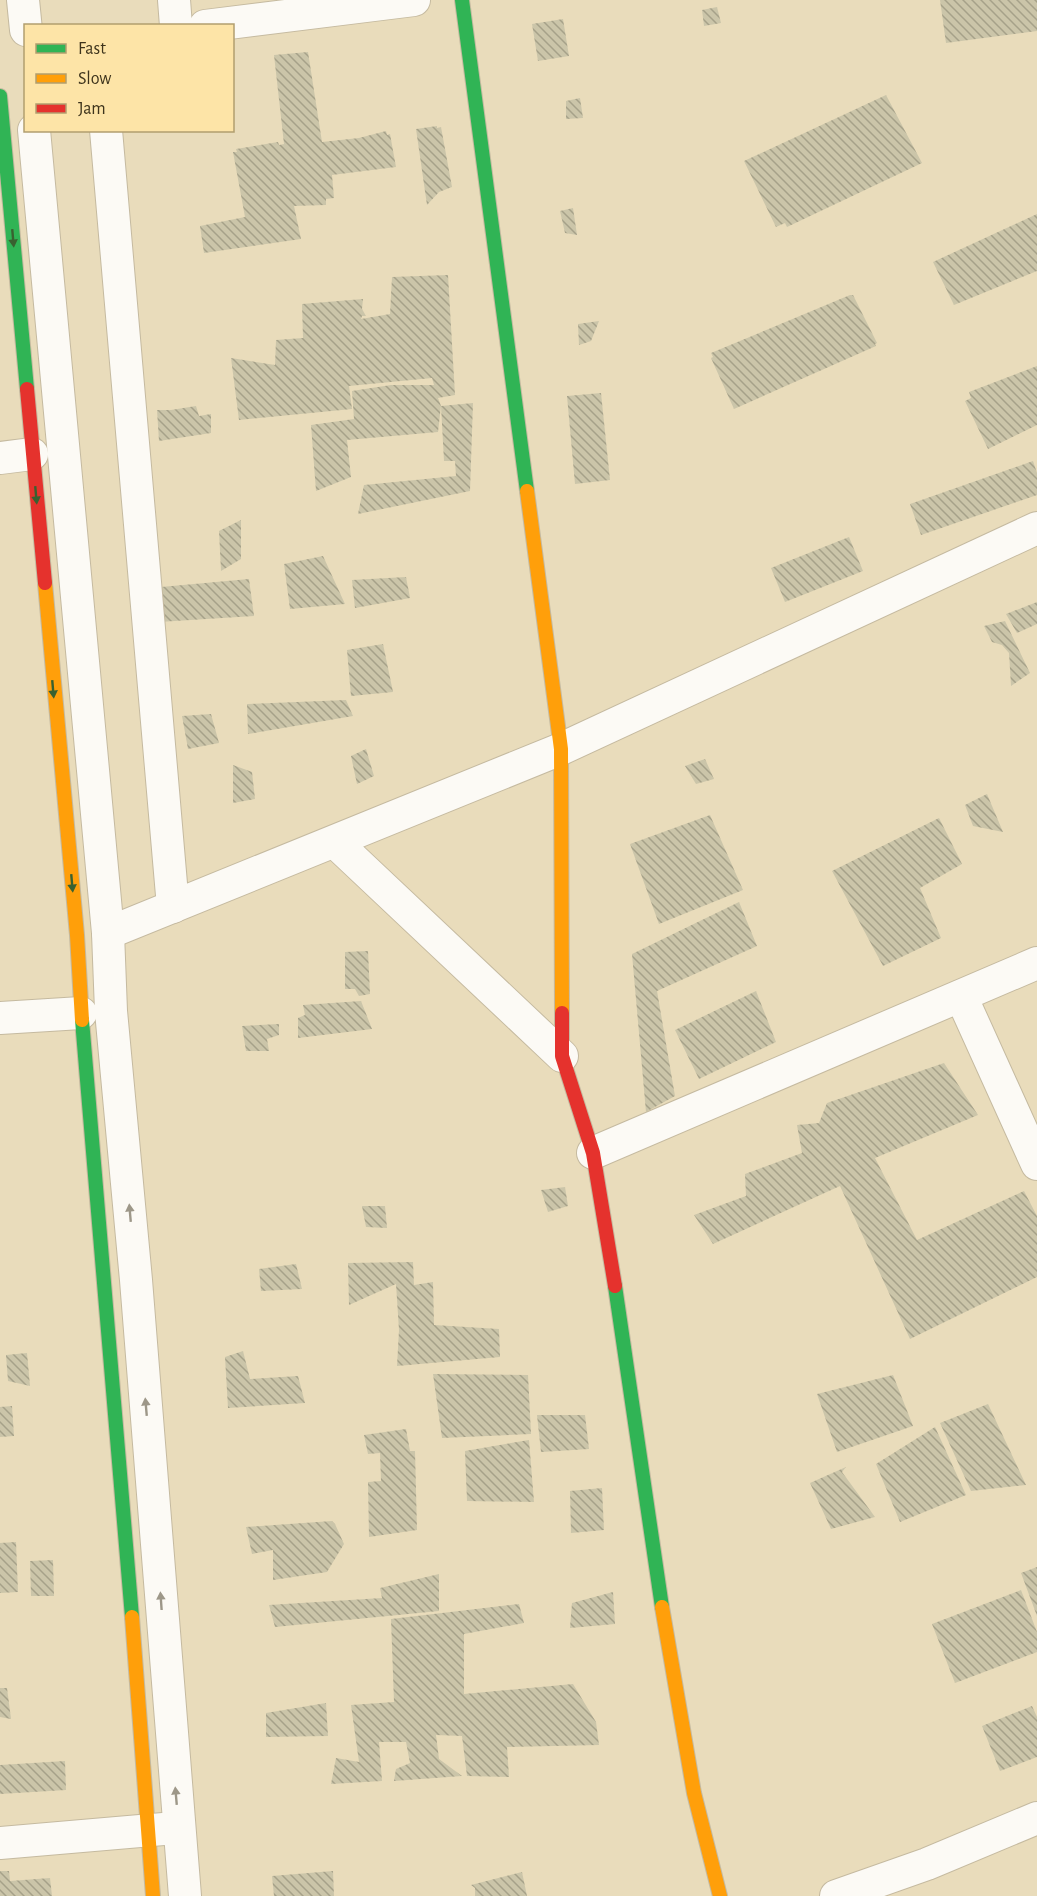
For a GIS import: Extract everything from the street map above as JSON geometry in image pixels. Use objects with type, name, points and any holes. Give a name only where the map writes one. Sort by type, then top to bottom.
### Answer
[{"type":"street","points":[[23,0],[25,24]]},
{"type":"street","points":[[174,0],[176,24]]},
{"type":"street","points":[[221,24],[414,0]]},
{"type":"street","points":[[462,0],[561,750],[562,1056],[593,1153],[606,1225],[667,1640],[694,1793],[720,1896]]},
{"type":"street","points":[[0,96],[77,935],[81,1013],[121,1471],[153,1896]]},
{"type":"street","points":[[34,132],[108,933],[111,1011],[138,1304],[185,1896]]},
{"type":"street","points":[[106,132],[173,907]]},
{"type":"street","points":[[0,458],[32,453]]},
{"type":"street","points":[[108,933],[561,750],[1037,528]]},
{"type":"street","points":[[335,842],[562,1056]]},
{"type":"street","points":[[593,1153],[1037,963]]},
{"type":"street","points":[[961,996],[1037,1164]]},
{"type":"street","points":[[0,1018],[81,1013]]},
{"type":"street","points":[[836,1896],[927,1864],[1037,1818]]},
{"type":"street","points":[[0,1844],[179,1827]]},
{"type":"building","points":[[940,0],[1037,0],[1037,31],[946,43]]},
{"type":"building","points":[[717,7],[721,23],[704,26],[702,10]]},
{"type":"building","points":[[563,19],[569,56],[538,61],[532,24]]},
{"type":"building","points":[[308,52],[322,142],[359,138],[386,131],[387,135],[390,134],[396,167],[332,175],[334,198],[326,199],[326,205],[294,206],[301,239],[204,253],[200,226],[245,217],[233,152],[237,152],[236,149],[278,142],[279,145],[284,144],[274,55]]},
{"type":"building","points":[[886,95],[922,163],[787,227],[785,223],[776,227],[744,161]]},
{"type":"building","points":[[580,98],[583,118],[566,119],[566,101]]},
{"type":"building","points":[[437,126],[437,128],[441,127],[452,187],[439,192],[427,205],[416,129]]},
{"type":"building","points":[[573,208],[577,235],[565,233],[560,211]]},
{"type":"building","points":[[1037,214],[1037,271],[954,305],[933,262]]},
{"type":"building","points":[[448,275],[455,395],[438,398],[441,406],[438,432],[347,440],[351,477],[316,491],[311,425],[354,419],[352,391],[391,385],[434,385],[432,378],[349,386],[352,409],[239,420],[231,358],[275,365],[276,340],[303,338],[302,304],[363,299],[362,309],[366,316],[362,316],[361,319],[390,314],[392,277]]},
{"type":"building","points":[[853,295],[877,343],[876,346],[734,409],[711,358],[713,357],[711,353]]},
{"type":"building","points":[[599,321],[591,341],[579,345],[578,324]]},
{"type":"building","points":[[1037,366],[1037,425],[988,449],[965,401],[971,398],[969,392]]},
{"type":"building","points":[[601,393],[610,480],[575,484],[567,396]]},
{"type":"building","points":[[473,403],[470,491],[358,514],[364,485],[456,476],[455,461],[444,461],[441,406]]},
{"type":"building","points":[[196,406],[199,416],[211,414],[211,433],[159,441],[157,410]]},
{"type":"building","points":[[1033,461],[1037,473],[1037,495],[921,535],[910,504]]},
{"type":"building","points":[[241,520],[241,559],[221,571],[219,531]]},
{"type":"building","points":[[849,537],[863,571],[785,602],[771,568]]},
{"type":"building","points":[[323,556],[345,604],[290,609],[284,564]]},
{"type":"building","points":[[406,577],[410,598],[355,608],[352,580]]},
{"type":"building","points":[[249,579],[254,616],[159,622],[161,587]]},
{"type":"building","points":[[1037,602],[1037,624],[1017,633],[1006,614]]},
{"type":"building","points":[[1005,621],[1030,673],[1011,686],[1009,653],[1002,645],[992,642],[984,626]]},
{"type":"building","points":[[383,644],[393,692],[351,696],[347,650]]},
{"type":"building","points":[[346,700],[353,716],[248,734],[247,704]]},
{"type":"building","points":[[211,714],[219,743],[188,749],[182,716]]},
{"type":"building","points":[[366,749],[374,776],[357,784],[351,756]]},
{"type":"building","points":[[705,759],[714,779],[696,784],[685,766]]},
{"type":"building","points":[[233,765],[252,772],[255,799],[233,803]]},
{"type":"building","points":[[987,794],[1003,832],[973,826],[965,805]]},
{"type":"building","points":[[710,815],[743,890],[659,924],[630,844]]},
{"type":"building","points":[[939,818],[962,864],[920,888],[941,938],[883,966],[832,871]]},
{"type":"building","points":[[739,902],[757,946],[657,991],[675,1096],[646,1112],[632,954]]},
{"type":"building","points":[[368,951],[370,994],[359,996],[355,989],[345,989],[345,952]]},
{"type":"building","points":[[756,991],[776,1042],[699,1079],[675,1030]]},
{"type":"building","points":[[361,1001],[372,1029],[298,1038],[298,1018],[305,1015],[303,1005]]},
{"type":"building","points":[[279,1024],[279,1035],[267,1039],[269,1051],[246,1051],[242,1026]]},
{"type":"building","points":[[944,1063],[978,1115],[875,1158],[917,1240],[1024,1191],[1037,1216],[1037,1277],[910,1339],[840,1186],[713,1244],[694,1215],[746,1196],[745,1174],[802,1153],[797,1125],[819,1123],[827,1103]]},
{"type":"building","points":[[565,1187],[568,1206],[548,1212],[541,1190]]},
{"type":"building","points":[[362,1206],[385,1206],[387,1228],[366,1227]]},
{"type":"building","points":[[413,1262],[414,1285],[433,1282],[434,1325],[499,1329],[500,1357],[397,1366],[399,1330],[396,1284],[349,1305],[348,1263]]},
{"type":"building","points":[[296,1264],[302,1289],[261,1291],[259,1269]]},
{"type":"building","points":[[243,1351],[250,1379],[298,1376],[305,1403],[228,1408],[225,1357]]},
{"type":"building","points":[[27,1353],[30,1386],[8,1381],[6,1355]]},
{"type":"building","points":[[433,1374],[528,1375],[531,1434],[442,1438]]},
{"type":"building","points":[[893,1375],[913,1426],[837,1452],[817,1394]]},
{"type":"building","points":[[988,1404],[1026,1485],[971,1491],[940,1423]]},
{"type":"building","points":[[12,1406],[14,1436],[0,1437],[0,1407]]},
{"type":"building","points":[[537,1415],[585,1415],[589,1449],[541,1452]]},
{"type":"building","points":[[935,1427],[966,1495],[900,1522],[876,1464]]},
{"type":"building","points":[[406,1429],[410,1451],[415,1451],[417,1530],[369,1537],[368,1482],[381,1481],[380,1453],[368,1454],[364,1435]]},
{"type":"building","points":[[529,1440],[534,1502],[467,1501],[465,1451]]},
{"type":"building","points":[[846,1467],[842,1472],[875,1517],[831,1529],[810,1483]]},
{"type":"building","points":[[602,1488],[604,1530],[571,1533],[570,1491]]},
{"type":"building","points":[[332,1521],[344,1544],[327,1572],[273,1580],[273,1550],[252,1554],[246,1527]]},
{"type":"building","points":[[16,1542],[18,1592],[0,1593],[0,1543]]},
{"type":"building","points":[[53,1560],[54,1596],[31,1596],[30,1561]]},
{"type":"building","points":[[1037,1567],[1037,1616],[1021,1573]]},
{"type":"building","points":[[439,1574],[439,1611],[275,1627],[269,1605],[382,1598],[380,1588]]},
{"type":"building","points":[[1021,1590],[1037,1632],[1037,1652],[955,1683],[932,1624]]},
{"type":"building","points":[[613,1592],[615,1624],[570,1628],[572,1603]]},
{"type":"building","points":[[519,1604],[524,1623],[464,1634],[464,1694],[573,1684],[596,1722],[599,1745],[507,1747],[509,1777],[467,1776],[462,1736],[436,1735],[439,1759],[462,1776],[394,1781],[396,1769],[410,1763],[406,1742],[379,1742],[382,1781],[331,1784],[336,1758],[359,1762],[351,1705],[394,1702],[391,1619]]},
{"type":"building","points":[[0,1688],[7,1688],[11,1719],[0,1717]]},
{"type":"building","points":[[326,1703],[328,1736],[266,1737],[266,1713]]},
{"type":"building","points":[[1032,1706],[1037,1717],[1037,1757],[1000,1771],[982,1726]]},
{"type":"building","points":[[65,1761],[66,1790],[0,1794],[0,1765]]},
{"type":"building","points":[[0,1871],[9,1871],[10,1881],[50,1878],[52,1896],[0,1896]]},
{"type":"building","points":[[333,1871],[334,1896],[274,1896],[272,1876]]},
{"type":"building","points":[[522,1872],[527,1896],[475,1896],[475,1888],[471,1885]]},
{"type":"traffic: fast","points":[[462,0],[527,491]]},
{"type":"traffic: fast","points":[[0,96],[27,389]]},
{"type":"traffic: fast","points":[[82,1020],[132,1617]]},
{"type":"traffic: fast","points":[[615,1286],[662,1607]]},
{"type":"traffic: slow","points":[[527,491],[561,749],[562,1013]]},
{"type":"traffic: slow","points":[[45,583],[77,935],[82,1020]]},
{"type":"traffic: slow","points":[[662,1607],[694,1793],[720,1896]]},
{"type":"traffic: slow","points":[[132,1617],[153,1896]]},
{"type":"traffic: jam","points":[[27,389],[45,583]]},
{"type":"traffic: jam","points":[[562,1013],[562,1056],[593,1153],[615,1286]]}]
